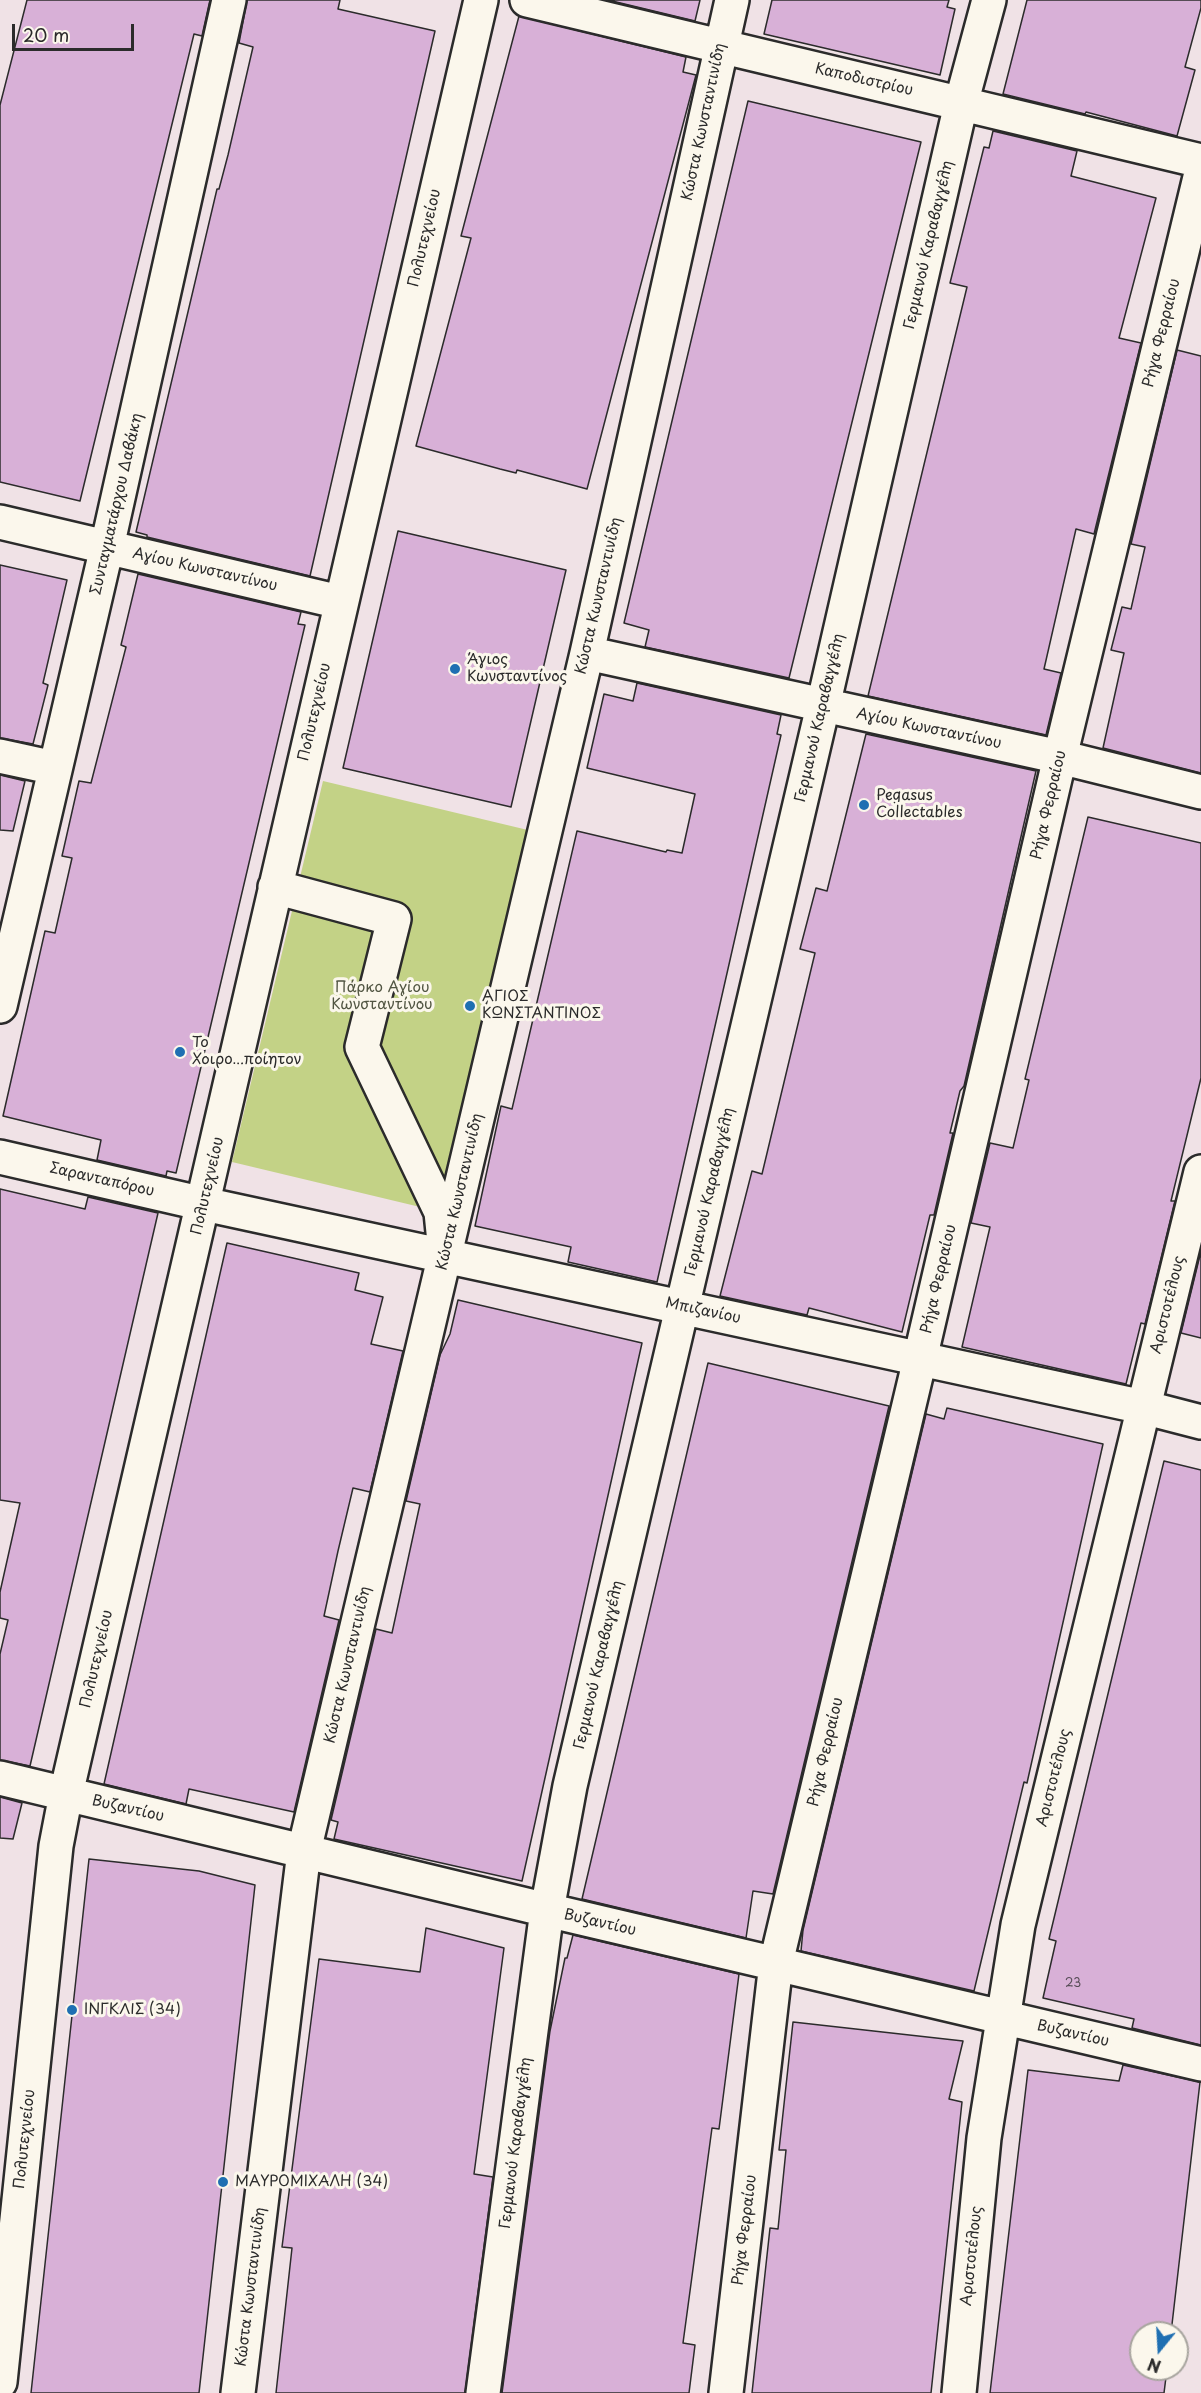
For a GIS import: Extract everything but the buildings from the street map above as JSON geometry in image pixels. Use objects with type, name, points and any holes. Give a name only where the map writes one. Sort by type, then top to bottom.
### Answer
[{"type":"street","name":"Συνταγματάρχου Δαβάκη","points":[[0,1006],[107,547],[229,0]]},
{"type":"street","name":"Πολυτεχνείου","points":[[0,2382],[56,1845],[66,1794],[481,0]]},
{"type":"street","name":"Καποδιστρίου","points":[[527,0],[1201,161]]},
{"type":"street","name":"Κώστα Κωνσταντινίδη","points":[[238,2393],[304,1851],[587,652],[732,0]]},
{"type":"street","name":"Γερμανού Καραβαγγέλη","points":[[483,2393],[547,1910],[570,1786],[962,104],[989,0]]},
{"type":"street","name":"Ρήγα Φερραίου","points":[[726,2393],[776,1963],[1060,757],[1201,173]]},
{"type":"street","name":"Αγίου Κωνσταντίνου","points":[[0,522],[340,602]]},
{"type":"street","name":"Αγίου Κωνσταντίνου","points":[[587,652],[1060,757],[1201,792]]},
{"type":"street","points":[[0,756],[55,768]]},
{"type":"street","points":[[275,887],[394,919],[362,1047],[441,1212],[446,1256]]},
{"type":"street","name":"Σαρανταπόρου","points":[[0,1157],[204,1204]]},
{"type":"street","name":"Αριστοτέλους","points":[[959,2393],[984,2138],[1018,1925],[1201,1172]]},
{"type":"street","name":"Μπιζανίου","points":[[204,1204],[683,1306],[1143,1407],[1201,1422]]},
{"type":"street","name":"Βυζαντίου","points":[[0,1778],[1201,2064]]},
{"type":"green space","name":"Πάρκο Αγίου Κωνσταντίνου","points":[[323,781],[532,831],[441,1212],[232,1162]]},
{"type":"place","name":"Άγιος Κωνσταντίνος","points":[[455,669]]},
{"type":"place","name":"Pegasus Collectables","points":[[864,805]]},
{"type":"place","name":"ΑΓΙΟΣ ΚΩΝΣΤΑΝΤΙΝΟΣ","points":[[470,1006]]},
{"type":"place","name":"Το Χοιρο...ποίητον","points":[[180,1052]]},
{"type":"place","name":"ΙΝΓΚΛΙΣ (34)","points":[[72,2010]]},
{"type":"place","name":"ΜΑΥΡΟΜΙΧΑΛΗ (34)","points":[[223,2182]]}]
